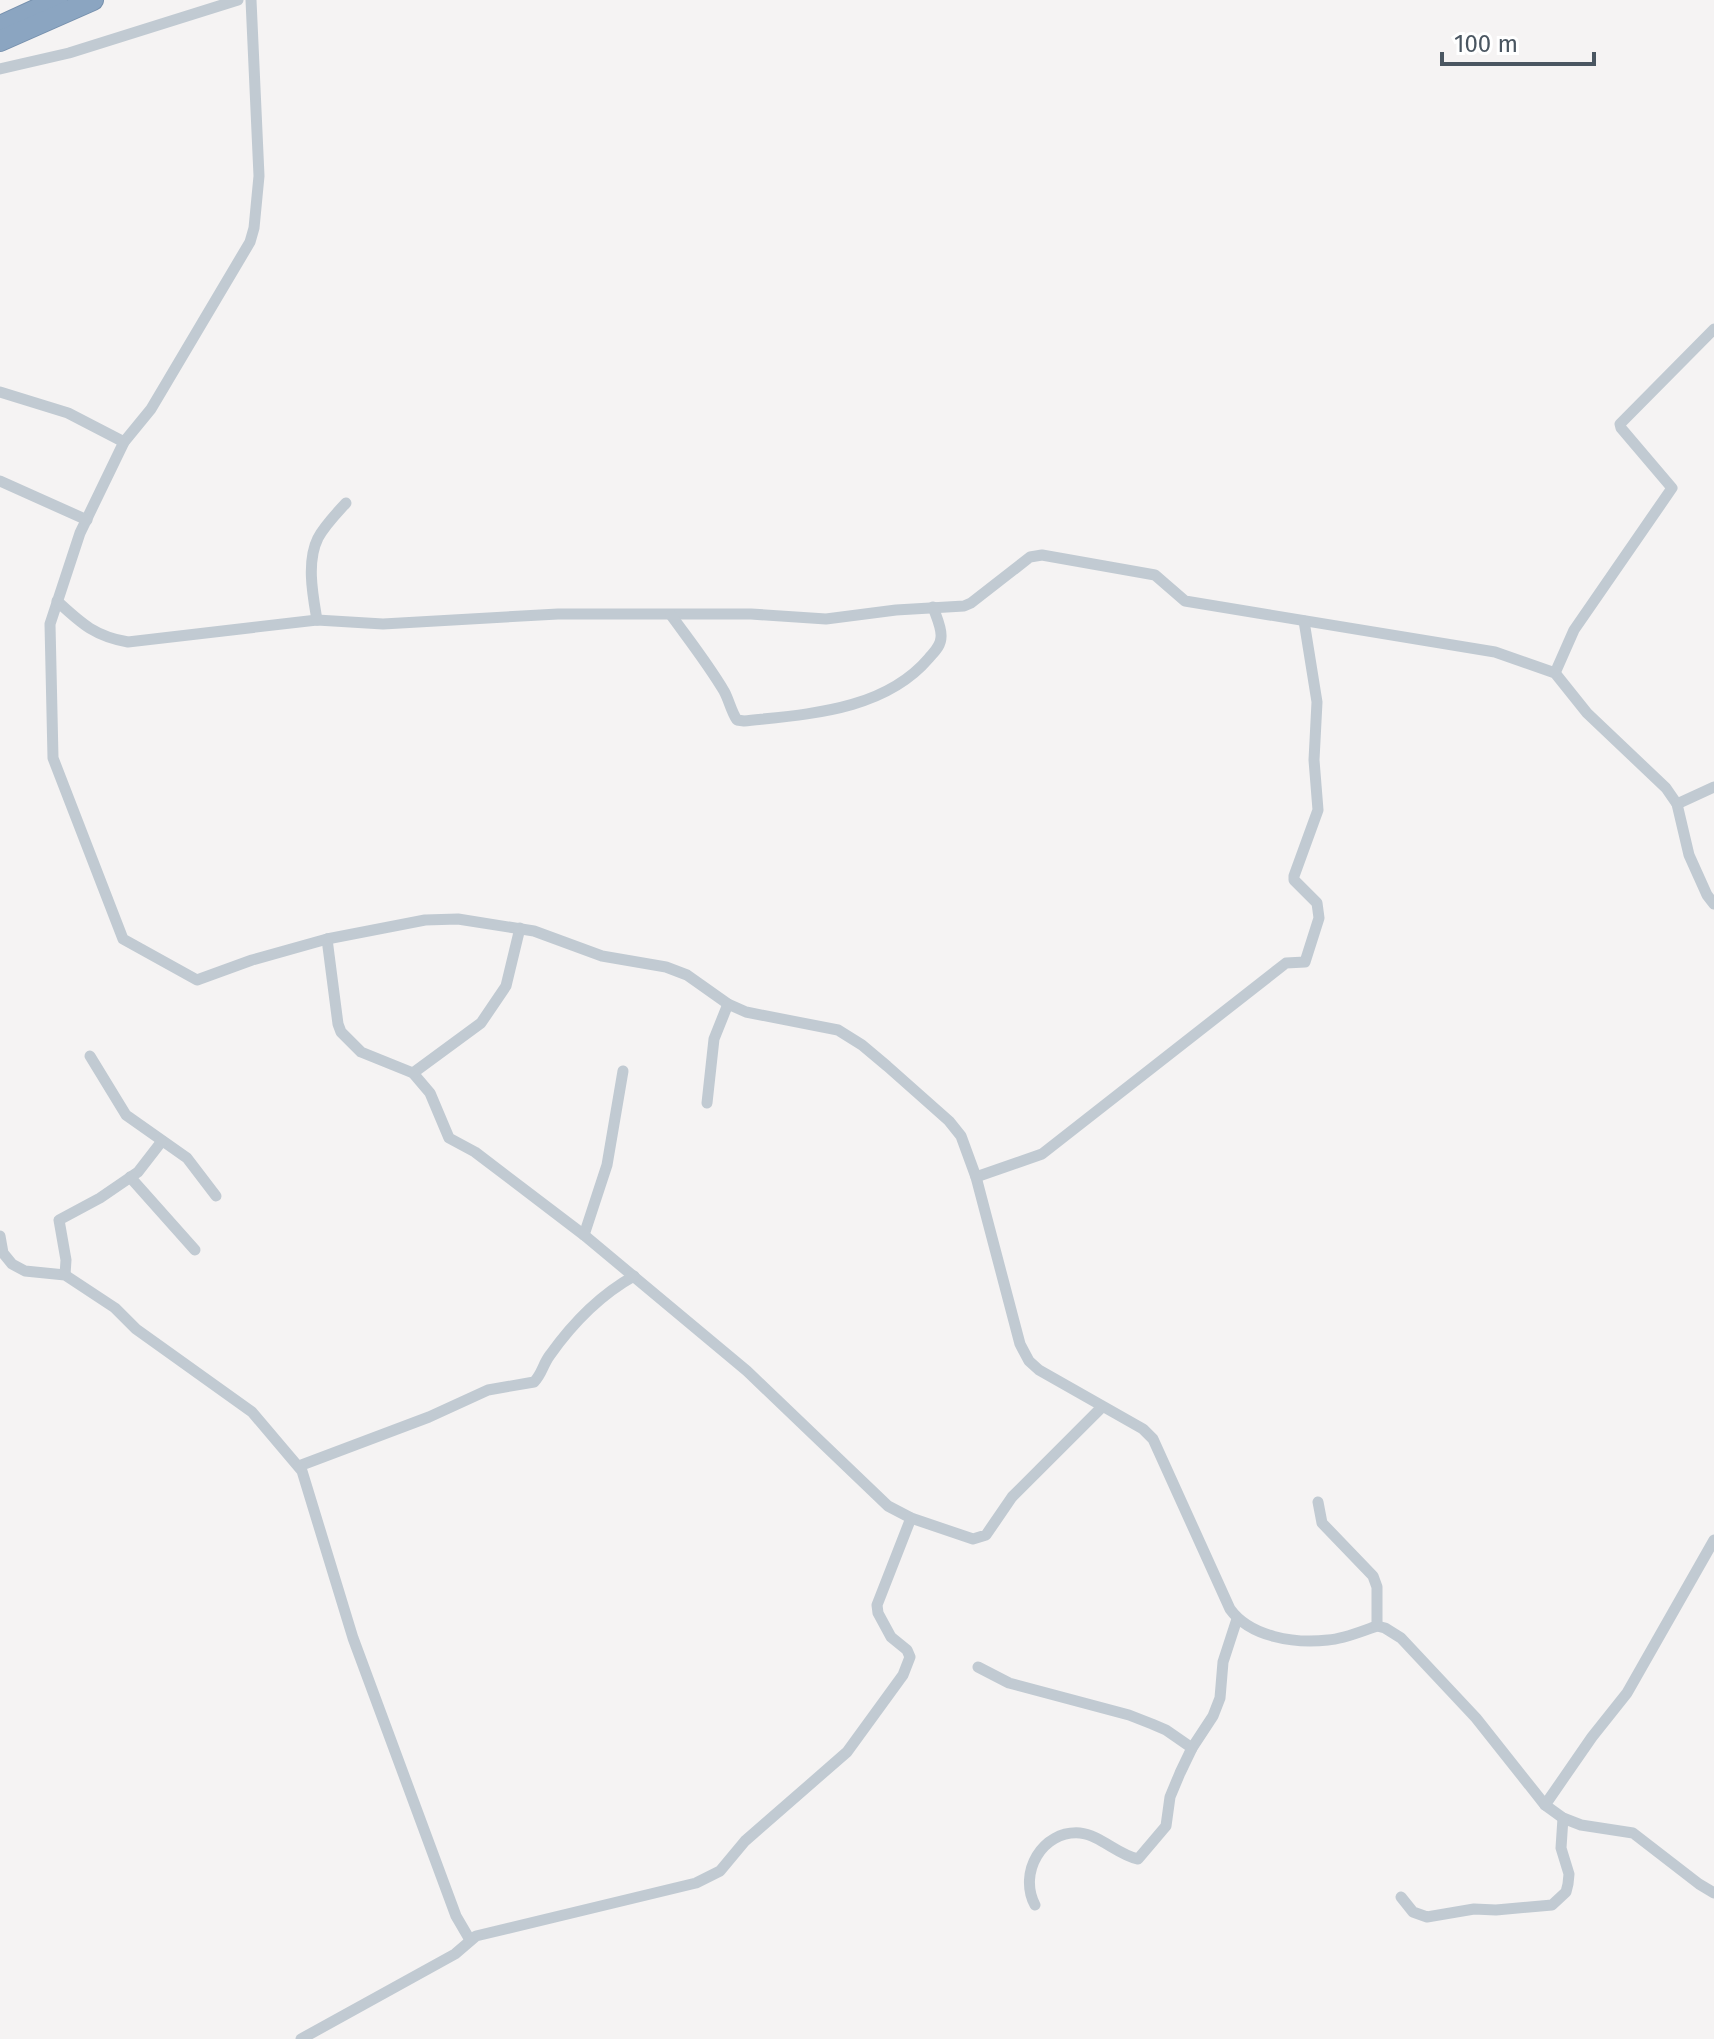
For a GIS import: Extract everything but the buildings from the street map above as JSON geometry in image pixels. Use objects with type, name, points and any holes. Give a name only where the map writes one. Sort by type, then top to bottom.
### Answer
[{"type":"highway","points":[[0,26],[57,0]]},
{"type":"highway","points":[[0,41],[93,0]]},
{"type":"street","points":[[0,69],[69,53],[238,0]]},
{"type":"street","points":[[251,0],[259,176],[250,242],[151,409],[124,442],[87,520],[50,624],[53,758],[123,939],[197,980],[252,960],[327,939],[449,918],[520,928],[602,956],[676,970],[728,1004],[757,1015],[829,1027],[862,1045],[949,1121],[961,1136],[976,1177],[1025,1354],[1039,1370],[1143,1429],[1153,1439],[1237,1619],[1249,1628],[1280,1638],[1329,1640],[1377,1626],[1385,1628],[1401,1638],[1476,1718],[1545,1805],[1563,1818],[1581,1825],[1633,1833],[1714,1893]]},
{"type":"street","points":[[1555,673],[1574,630],[1672,488],[1620,424],[1714,329]]},
{"type":"street","points":[[0,392],[68,413],[124,442]]},
{"type":"street","points":[[0,481],[87,520]]},
{"type":"street","points":[[317,620],[312,590],[315,544],[346,503]]},
{"type":"street","points":[[57,601],[94,633],[128,642],[317,620],[370,624],[540,614],[751,614],[826,619],[957,607],[971,603],[1030,557],[1042,555],[1155,575],[1185,601],[1495,652],[1555,673],[1587,713],[1666,788],[1677,804],[1689,855],[1714,904]]},
{"type":"street","points":[[671,615],[722,687],[734,716],[744,721],[836,708],[880,696],[897,686],[921,667],[939,646],[942,633],[933,607]]},
{"type":"street","points":[[976,1177],[1042,1154],[1286,963],[1305,962],[1319,918],[1317,903],[1294,880],[1318,810],[1314,760],[1317,702],[1304,621]]},
{"type":"street","points":[[1677,804],[1714,787]]},
{"type":"street","points":[[413,1073],[481,1023],[506,986],[520,928]]},
{"type":"street","points":[[327,939],[341,1032],[361,1052],[413,1073],[430,1093],[449,1138],[475,1152],[634,1276],[747,1371],[888,1506],[911,1518],[981,1539],[1012,1497],[1102,1407]]},
{"type":"street","points":[[707,1103],[714,1039],[728,1004]]},
{"type":"street","points":[[90,1056],[126,1115],[187,1158],[216,1196]]},
{"type":"street","points":[[584,1235],[607,1165],[623,1071]]},
{"type":"street","points":[[65,1275],[66,1260],[59,1220],[100,1198],[130,1177],[144,1165],[162,1141]]},
{"type":"street","points":[[130,1177],[195,1250]]},
{"type":"street","points":[[0,1236],[3,1253],[12,1264],[25,1271],[65,1275],[115,1308],[136,1329],[252,1412],[299,1466],[353,1638],[456,1916],[470,1940]]},
{"type":"street","points":[[299,1466],[429,1417],[488,1390],[534,1382],[549,1356],[584,1315],[611,1290],[634,1276]]},
{"type":"street","points":[[1318,1502],[1322,1523],[1373,1576],[1377,1587],[1377,1626]]},
{"type":"street","points":[[302,2039],[455,1954],[476,1936],[696,1883],[720,1871],[745,1841],[847,1752],[903,1675],[910,1657],[907,1650],[891,1637],[877,1605],[911,1518]]},
{"type":"street","points":[[1545,1805],[1625,1695],[1714,1540]]},
{"type":"street","points":[[1035,1905],[1029,1878],[1031,1863],[1043,1848],[1057,1839],[1084,1834],[1134,1859],[1141,1857],[1166,1826],[1170,1797],[1192,1748],[1213,1716],[1220,1698],[1223,1662],[1237,1619]]},
{"type":"street","points":[[978,1667],[1009,1683],[1129,1715],[1166,1730],[1192,1748]]},
{"type":"street","points":[[1401,1897],[1413,1912],[1427,1917],[1474,1909],[1552,1905],[1566,1892],[1568,1884],[1569,1874],[1561,1848],[1563,1818]]}]
